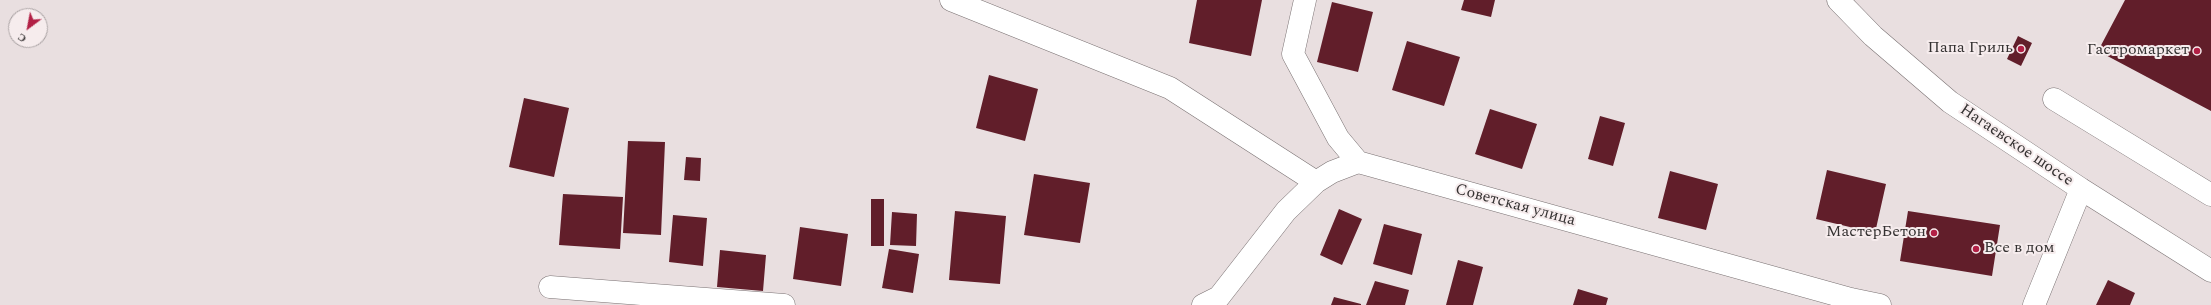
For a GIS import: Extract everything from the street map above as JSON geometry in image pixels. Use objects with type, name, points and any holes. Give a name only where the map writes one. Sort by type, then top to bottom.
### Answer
[{"type":"street","points":[[951,0],[1170,88],[1316,182]]},
{"type":"street","points":[[1203,305],[1220,297],[1286,211],[1316,182],[1332,172],[1358,162],[1338,138],[1293,54],[1305,0]]},
{"type":"street","name":"Нагаевское шоссе","points":[[1838,0],[1873,36],[1950,102],[2081,189],[2211,271]]},
{"type":"street","points":[[2054,99],[2211,195]]},
{"type":"street","name":"Советская улица","points":[[1358,162],[1851,299],[1880,305]]},
{"type":"street","points":[[2034,305],[2081,189]]},
{"type":"street","points":[[550,287],[784,305]]},
{"type":"building","points":[[1197,0],[1262,0],[1251,56],[1189,43]]},
{"type":"building","points":[[1464,0],[1495,0],[1491,17],[1461,10]]},
{"type":"building","points":[[2125,0],[2211,0],[2211,111],[2098,51]]},
{"type":"building","points":[[1332,2],[1373,12],[1358,72],[1317,62]]},
{"type":"building","points":[[2018,36],[2032,43],[2021,66],[2007,59]]},
{"type":"building","points":[[1407,41],[1460,57],[1444,106],[1392,90]]},
{"type":"building","points":[[989,75],[1038,89],[1025,141],[976,128]]},
{"type":"building","points":[[524,98],[569,108],[554,177],[509,167]]},
{"type":"building","points":[[1490,109],[1537,124],[1522,169],[1475,154]]},
{"type":"building","points":[[1600,116],[1625,123],[1613,166],[1588,159]]},
{"type":"building","points":[[628,141],[665,142],[661,235],[623,233]]},
{"type":"building","points":[[686,157],[701,158],[700,181],[684,180]]},
{"type":"building","points":[[1827,170],[1886,184],[1875,233],[1816,219]]},
{"type":"building","points":[[1670,171],[1718,184],[1706,230],[1658,218]]},
{"type":"building","points":[[1034,174],[1090,183],[1080,243],[1024,235]]},
{"type":"building","points":[[563,194],[623,197],[620,249],[559,245]]},
{"type":"building","points":[[871,199],[884,199],[884,246],[871,246]]},
{"type":"building","points":[[1339,209],[1362,219],[1342,265],[1320,255]]},
{"type":"building","points":[[955,211],[1006,216],[1000,284],[949,280]]},
{"type":"building","points":[[1908,211],[2000,225],[1992,276],[1900,261]]},
{"type":"building","points":[[892,212],[917,214],[916,246],[890,245]]},
{"type":"building","points":[[673,215],[707,218],[703,266],[669,262]]},
{"type":"building","points":[[1384,224],[1422,234],[1412,275],[1373,264]]},
{"type":"building","points":[[800,227],[848,234],[841,286],[793,279]]},
{"type":"building","points":[[889,249],[919,254],[913,293],[882,288]]},
{"type":"building","points":[[720,250],[766,255],[763,291],[717,287]]},
{"type":"building","points":[[1458,260],[1483,267],[1473,305],[1446,305]]},
{"type":"building","points":[[2108,280],[2135,293],[2130,305],[2096,305]]},
{"type":"building","points":[[1375,281],[1409,290],[1405,305],[1366,305]]},
{"type":"building","points":[[1578,289],[1608,298],[1606,305],[1573,305]]},
{"type":"building","points":[[1334,297],[1361,304],[1361,305],[1331,305]]},
{"type":"place","name":"Папа Гриль","points":[[2021,49]]},
{"type":"place","name":"Гастромаркет","points":[[2197,51]]},
{"type":"place","name":"МастерБетон","points":[[1934,233]]},
{"type":"place","name":"Все в дом","points":[[1976,249]]}]
